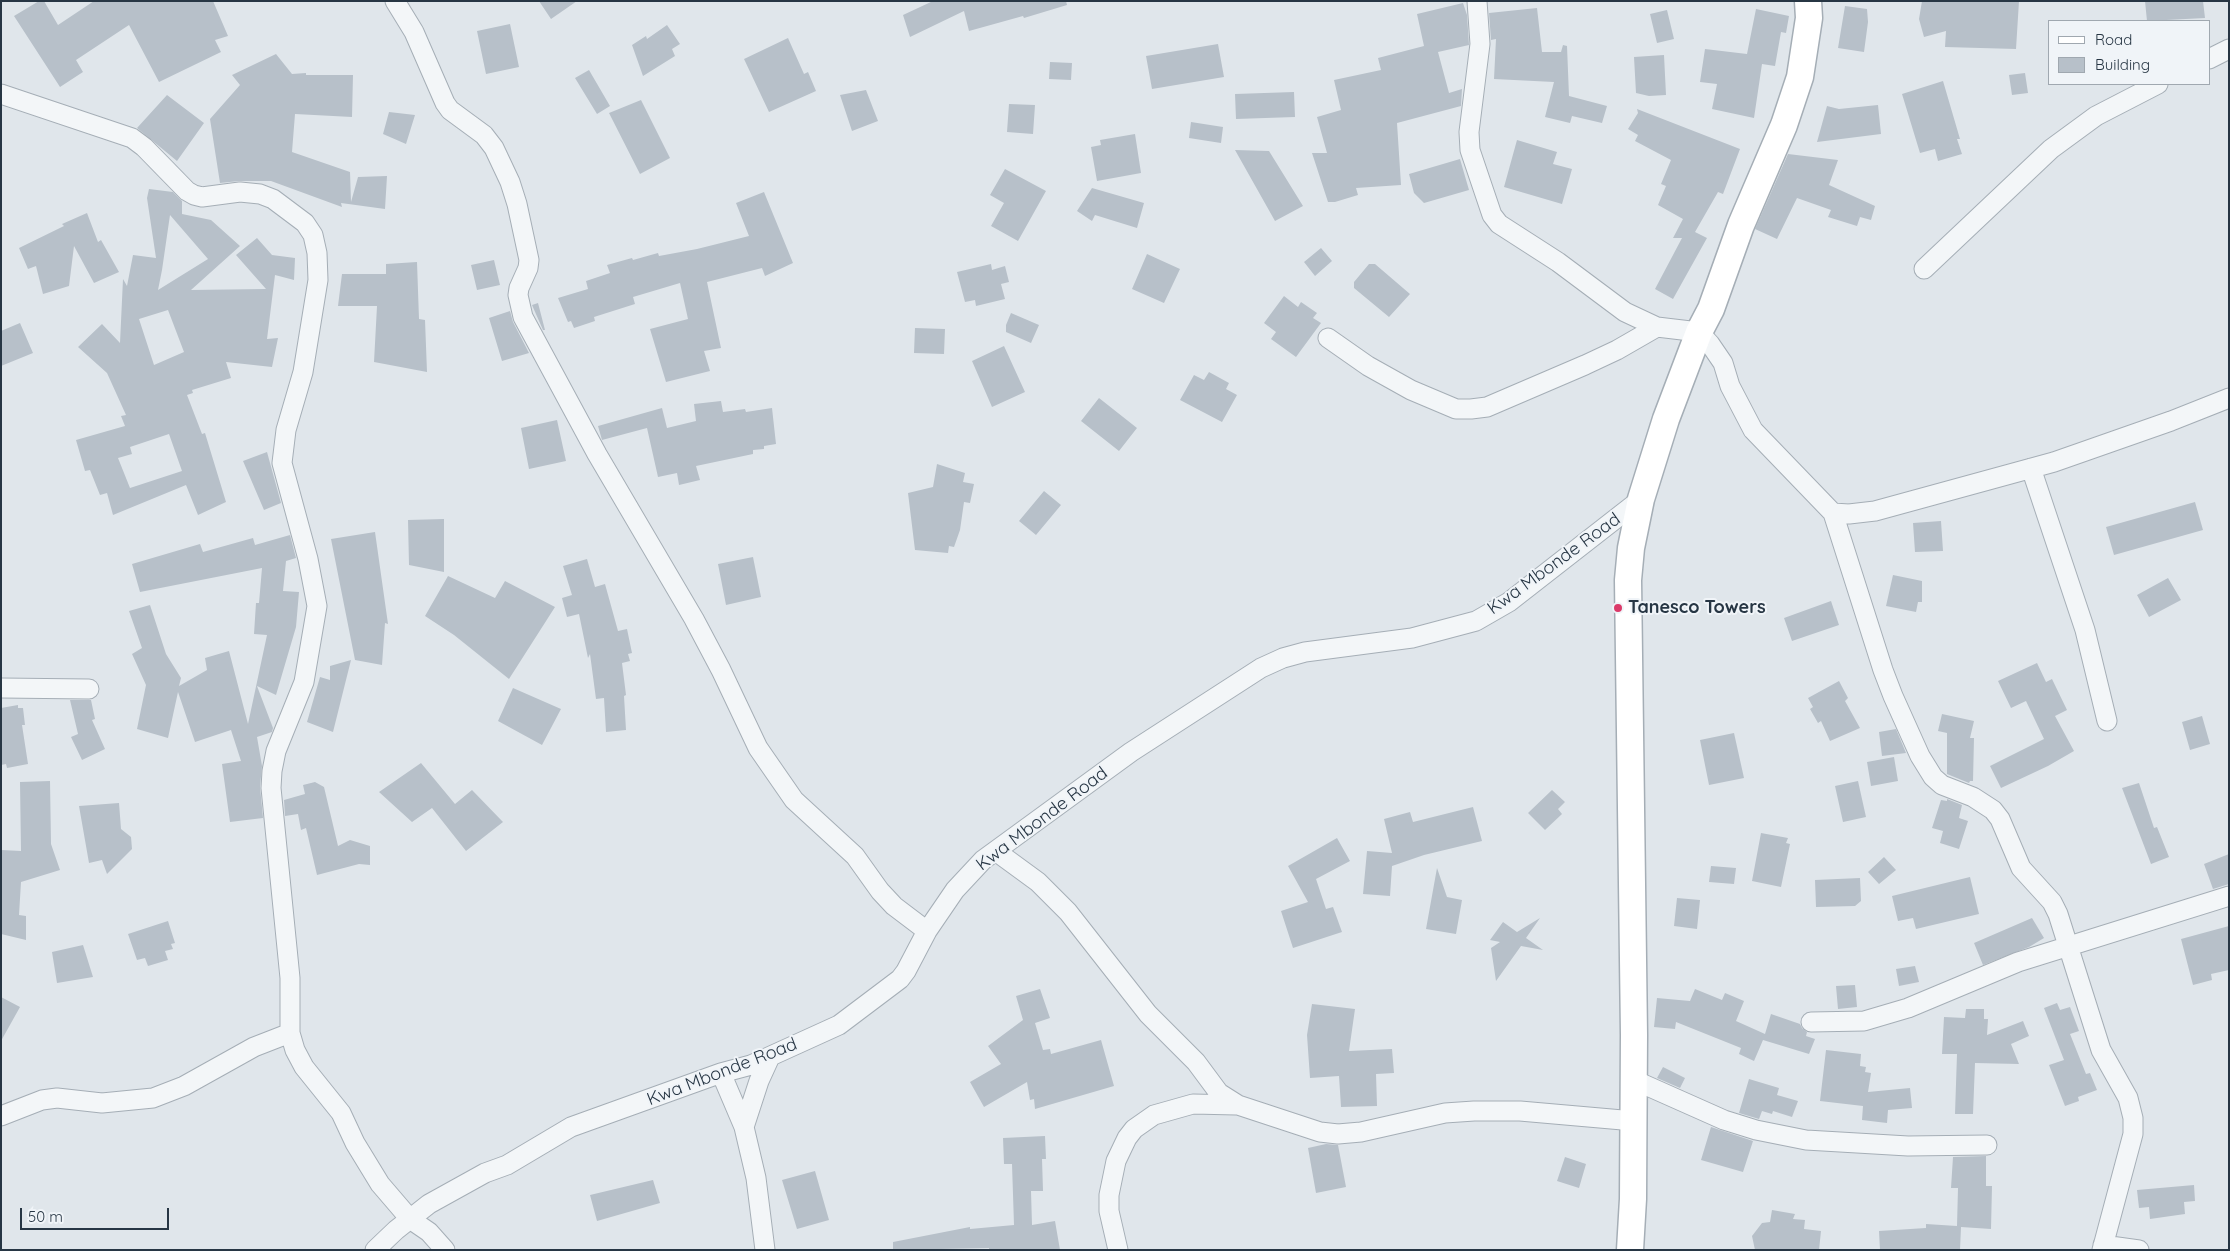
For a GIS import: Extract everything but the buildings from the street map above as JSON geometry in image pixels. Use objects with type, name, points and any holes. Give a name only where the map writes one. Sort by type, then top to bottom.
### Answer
[{"type":"street","points":[[395,1],[414,32],[450,110],[484,135],[494,148],[512,190],[529,260],[518,295],[522,317],[597,454],[694,619],[721,670],[758,748],[794,800],[855,856],[880,891],[894,906],[927,932]]},
{"type":"street","points":[[1478,1],[1480,44],[1469,132],[1470,150],[1492,215],[1499,224],[1558,262],[1624,312],[1657,327],[1699,332],[1723,363],[1734,395],[1753,430],[1833,513],[1883,670],[1920,756],[1933,777],[1942,785],[1973,797],[1993,810],[2000,819],[2021,868],[2052,902],[2101,1050],[2128,1098],[2133,1118],[2133,1134],[2103,1247],[2139,1250]]},
{"type":"street","points":[[1630,1250],[1634,1121],[1628,580],[1631,548],[1641,499],[1666,419],[1699,332],[1711,309],[1741,225],[1784,125],[1800,77],[1809,18],[1808,1]]},
{"type":"street","points":[[2210,58],[2229,49]]},
{"type":"street","points":[[1924,269],[2051,149],[2096,116],[2156,85]]},
{"type":"street","points":[[1,94],[132,138],[144,147],[187,191],[194,195],[202,196],[240,192],[260,194],[273,199],[305,223],[313,235],[317,253],[318,280],[303,372],[286,430],[282,462],[308,559],[317,606],[304,682],[276,752],[271,788],[290,978],[290,1033],[295,1050],[304,1067],[341,1113],[355,1143],[380,1184],[410,1219],[429,1232],[445,1250]]},
{"type":"street","points":[[1328,338],[1368,366],[1411,390],[1456,409],[1471,409],[1486,406],[1585,365],[1618,350],[1657,327]]},
{"type":"street","points":[[1833,513],[1849,514],[1875,511],[2032,468],[2171,421],[2229,398]]},
{"type":"street","points":[[2032,468],[2085,630],[2107,721]]},
{"type":"street","name":"Kwa Mbonde Road","points":[[375,1250],[410,1219],[451,1191],[507,1165],[571,1127],[721,1073],[751,1065],[839,1025],[893,985],[906,971],[927,932],[955,890],[983,860],[997,852],[1132,752],[1261,668],[1284,658],[1305,652],[1412,638],[1476,621],[1509,602],[1641,499]]},
{"type":"street","points":[[1,688],[89,689]]},
{"type":"street","points":[[997,852],[1038,882],[1068,912],[1148,1014],[1196,1062],[1219,1093],[1238,1105],[1320,1132],[1338,1134],[1360,1132],[1445,1113],[1474,1111],[1520,1111],[1634,1121]]},
{"type":"street","points":[[1811,1022],[1864,1021],[1908,1008],[1994,972],[2068,946],[2229,896]]},
{"type":"street","points":[[1,1116],[42,1100],[57,1098],[102,1103],[153,1098],[184,1086],[254,1047],[290,1033]]},
{"type":"street","points":[[744,1127],[759,1081],[770,1056]]},
{"type":"street","points":[[721,1073],[744,1127],[756,1178],[765,1250]]},
{"type":"street","points":[[1634,1080],[1724,1120],[1756,1130],[1806,1140],[1908,1146],[1987,1145]]},
{"type":"street","points":[[1118,1250],[1109,1211],[1109,1195],[1116,1161],[1131,1133],[1154,1115],[1193,1104],[1238,1105]]},
{"type":"place","name":"Tanesco Towers","points":[[1618,608]]}]
